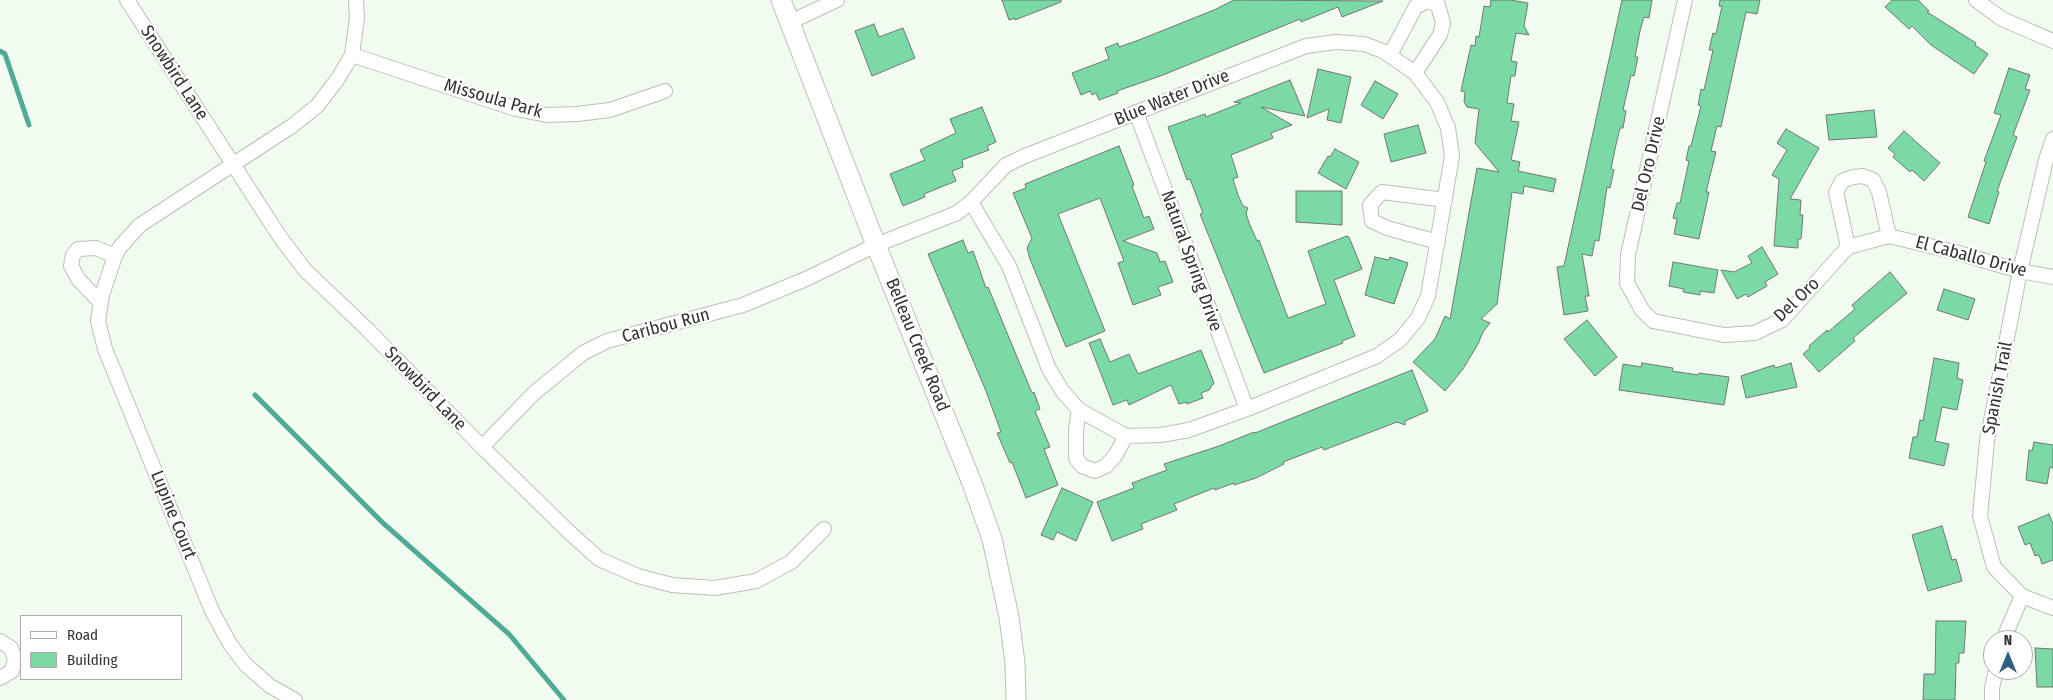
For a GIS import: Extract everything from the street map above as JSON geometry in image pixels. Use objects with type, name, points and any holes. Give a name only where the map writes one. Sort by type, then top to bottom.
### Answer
[{"type":"main road","name":"Belleau Creek Road","points":[[786,1],[790,22],[876,245],[972,483],[992,539],[1009,617],[1015,663],[1016,700]]},
{"type":"street","name":"Snowbird Lane","points":[[127,0],[280,237],[305,270],[367,329],[482,447],[569,532],[600,558],[638,576],[672,585],[715,588],[756,581],[791,562],[824,529]]},
{"type":"street","name":"Lupine Court","points":[[295,700],[270,686],[246,665],[230,644],[212,611],[105,349],[98,321],[100,302],[115,256],[120,247],[140,226],[292,126],[316,106],[337,80],[352,55],[357,18],[356,0]]},
{"type":"street","points":[[790,22],[837,0]]},
{"type":"street","name":"Del Oro Drive","points":[[1653,321],[1642,310],[1627,283],[1628,255],[1685,0]]},
{"type":"street","points":[[1976,0],[2002,19],[2053,41]]},
{"type":"street","points":[[1390,55],[1416,6],[1429,1],[1438,5],[1443,23],[1440,35],[1415,72]]},
{"type":"street","name":"Blue Water Drive","points":[[876,245],[957,213],[971,202],[1006,165],[1306,46],[1336,42],[1364,44],[1390,55],[1415,72],[1437,102],[1448,128],[1452,156],[1428,296],[1418,318],[1400,340],[1378,356],[1247,409],[1189,430],[1160,435],[1126,436]]},
{"type":"street","name":"Missoula Park","points":[[352,55],[516,108],[547,115],[610,110],[666,92]]},
{"type":"street","name":"Natural Spring Drive","points":[[1136,112],[1247,409]]},
{"type":"street","name":"Spanish Trail","points":[[2053,139],[2046,160],[2020,271],[1987,441],[1980,516],[1994,567],[2022,596],[2053,608]]},
{"type":"street","points":[[1848,247],[1836,192],[1842,180],[1853,177],[1863,176],[1873,180],[1880,192],[1889,236]]},
{"type":"street","points":[[1438,242],[1387,228],[1372,221],[1370,205],[1382,192],[1444,200]]},
{"type":"street","points":[[971,202],[1009,266],[1049,369],[1063,392],[1079,410],[1126,436],[1115,456],[1106,466],[1095,471],[1082,466],[1076,458],[1076,429],[1079,410]]},
{"type":"street","name":"El Caballo Drive","points":[[1848,247],[1889,236],[1955,252],[2020,271],[2053,277]]},
{"type":"street","name":"Caribou Run","points":[[482,447],[534,394],[583,353],[607,341],[744,305],[806,279],[876,245]]},
{"type":"street","name":"Del Oro","points":[[1653,321],[1724,335],[1755,333],[1782,320],[1848,247]]},
{"type":"street","points":[[100,302],[79,280],[71,266],[73,255],[78,250],[96,248],[115,256]]},
{"type":"street","points":[[2007,630],[2022,596]]},
{"type":"street","points":[[0,641],[11,648],[15,659],[12,671],[7,676],[0,678]]},
{"type":"street","points":[[1992,700],[1994,680]]},
{"type":"building","points":[[1002,0],[1061,0],[1061,2],[1015,20],[1015,18],[1009,20]]},
{"type":"building","points":[[1234,0],[1383,1],[1342,17],[1338,7],[1301,22],[1300,19],[1163,75],[1117,91],[1118,93],[1099,100],[1096,93],[1092,95],[1090,91],[1081,95],[1072,73],[1109,59],[1105,48],[1118,43],[1119,47],[1139,40]]},
{"type":"building","points":[[1491,0],[1511,0],[1528,3],[1524,26],[1529,35],[1516,33],[1511,61],[1517,62],[1515,76],[1511,76],[1507,103],[1514,104],[1511,121],[1519,122],[1511,160],[1520,162],[1518,171],[1556,179],[1553,192],[1524,186],[1523,194],[1512,192],[1497,304],[1481,319],[1490,323],[1463,369],[1445,391],[1413,362],[1435,339],[1445,316],[1450,319],[1477,168],[1499,172],[1475,143],[1479,109],[1467,107],[1464,102],[1465,92],[1461,91],[1471,45],[1475,46],[1476,36],[1479,37],[1484,6],[1490,7]]},
{"type":"building","points":[[1622,0],[1652,0],[1649,18],[1644,17],[1640,31],[1635,57],[1638,57],[1634,76],[1631,75],[1623,110],[1626,111],[1623,128],[1620,128],[1615,149],[1611,169],[1614,170],[1610,188],[1607,187],[1599,241],[1595,240],[1592,256],[1582,254],[1589,296],[1585,296],[1588,311],[1564,315],[1557,267],[1564,266]]},
{"type":"building","points":[[1720,0],[1760,0],[1757,14],[1746,12],[1721,127],[1717,126],[1711,151],[1716,152],[1706,192],[1709,192],[1699,239],[1674,234],[1677,219],[1673,218],[1677,203],[1680,203],[1689,161],[1686,160],[1689,146],[1691,146],[1701,106],[1698,105],[1701,89],[1704,90],[1713,50],[1709,50],[1713,33],[1716,34],[1722,6],[1719,6]]},
{"type":"building","points":[[1892,0],[1918,0],[1929,11],[1927,12],[1976,43],[1975,45],[1988,54],[1974,74],[1931,45],[1912,26],[1909,29],[1885,7]]},
{"type":"building","points":[[874,24],[879,37],[903,28],[915,58],[872,76],[855,31]]},
{"type":"building","points":[[2009,68],[2030,75],[2025,89],[2030,90],[2013,135],[2017,137],[1997,191],[1999,192],[1989,224],[1968,217],[1986,162],[1984,161],[2001,115],[1994,113]]},
{"type":"building","points":[[1318,69],[1351,77],[1341,123],[1327,120],[1329,109],[1307,118]]},
{"type":"building","points":[[1290,80],[1305,116],[1261,107],[1292,125],[1271,133],[1273,138],[1231,155],[1238,177],[1233,179],[1238,195],[1243,206],[1248,208],[1246,213],[1249,223],[1257,241],[1259,240],[1288,318],[1326,304],[1308,251],[1347,236],[1362,269],[1334,280],[1355,336],[1342,341],[1343,343],[1264,373],[1200,214],[1203,213],[1190,179],[1187,180],[1168,127],[1205,114],[1206,117],[1241,103],[1234,102]]},
{"type":"building","points":[[1375,81],[1398,94],[1383,119],[1361,105]]},
{"type":"building","points":[[982,107],[996,142],[987,146],[989,150],[962,160],[963,167],[952,171],[956,181],[924,194],[925,197],[903,206],[890,174],[925,160],[920,150],[956,133],[950,119]]},
{"type":"building","points":[[1874,110],[1877,137],[1829,140],[1826,115]]},
{"type":"building","points":[[1418,125],[1426,153],[1391,162],[1384,134]]},
{"type":"building","points":[[1786,129],[1819,148],[1790,199],[1801,200],[1800,215],[1803,215],[1801,239],[1798,239],[1798,248],[1774,246],[1779,179],[1772,175],[1787,150],[1777,143]]},
{"type":"building","points":[[1904,131],[1940,163],[1924,181],[1893,157],[1895,154],[1888,148]]},
{"type":"building","points":[[1119,146],[1144,218],[1149,216],[1154,229],[1123,241],[1157,253],[1160,262],[1165,261],[1173,282],[1158,287],[1161,295],[1133,305],[1118,263],[1124,261],[1100,198],[1058,214],[1105,331],[1066,347],[1030,259],[1027,248],[1032,238],[1013,193],[1026,188],[1025,184]]},
{"type":"building","points":[[1335,149],[1359,162],[1346,189],[1318,173],[1328,156],[1330,157]]},
{"type":"building","points":[[1296,191],[1342,191],[1342,225],[1296,222]]},
{"type":"building","points":[[963,240],[968,253],[973,251],[986,288],[988,287],[1032,393],[1034,392],[1040,409],[1035,411],[1050,447],[1044,449],[1058,485],[1026,498],[1012,462],[1010,463],[997,433],[1001,432],[986,391],[928,254]]},
{"type":"building","points":[[1762,247],[1778,274],[1765,282],[1767,286],[1748,297],[1746,294],[1737,299],[1721,270],[1734,272],[1752,263],[1748,256]]},
{"type":"building","points":[[1375,257],[1389,260],[1390,257],[1408,263],[1394,304],[1365,295]]},
{"type":"building","points":[[1673,262],[1718,270],[1714,293],[1700,291],[1700,295],[1683,292],[1684,289],[1669,286]]},
{"type":"building","points":[[1890,272],[1907,293],[1853,338],[1855,341],[1819,372],[1803,354],[1827,330],[1828,332],[1855,309],[1852,305]]},
{"type":"building","points":[[1944,289],[1975,299],[1968,320],[1937,310]]},
{"type":"building","points":[[1587,320],[1617,357],[1595,376],[1564,339]]},
{"type":"building","points":[[1100,339],[1110,362],[1129,354],[1138,374],[1201,350],[1214,383],[1209,390],[1201,393],[1203,398],[1187,404],[1187,402],[1179,404],[1171,385],[1129,405],[1127,400],[1113,405],[1089,343]]},
{"type":"building","points":[[1934,358],[1959,363],[1957,378],[1963,380],[1957,410],[1942,407],[1935,441],[1949,444],[1944,466],[1909,458],[1913,437],[1917,437],[1920,420],[1923,421]]},
{"type":"building","points":[[1642,363],[1673,368],[1672,371],[1729,377],[1724,405],[1619,390],[1623,364],[1641,367]]},
{"type":"building","points":[[1791,363],[1797,387],[1746,398],[1741,376],[1774,365],[1775,368]]},
{"type":"building","points":[[1412,370],[1428,411],[1405,421],[1405,425],[1397,422],[1324,450],[1322,447],[1283,462],[1284,464],[1256,478],[1215,490],[1214,488],[1174,504],[1177,510],[1141,524],[1143,529],[1112,541],[1097,502],[1134,488],[1132,483],[1167,470],[1164,464],[1255,433]]},
{"type":"building","points":[[2034,442],[2053,445],[2053,468],[2050,467],[2047,484],[2026,480],[2029,450],[2032,451]]},
{"type":"building","points":[[1062,488],[1093,502],[1076,541],[1057,532],[1053,540],[1041,535]]},
{"type":"building","points":[[2049,514],[2053,524],[2053,560],[2042,564],[2039,555],[2035,556],[2030,543],[2025,545],[2018,527]]},
{"type":"building","points":[[1942,526],[1952,560],[1956,559],[1962,581],[1928,591],[1912,535]]},
{"type":"building","points":[[1936,621],[1966,621],[1964,653],[1959,653],[1959,663],[1956,663],[1955,700],[1923,700],[1924,674],[1935,674]]},
{"type":"building","points":[[2035,648],[2053,649],[2053,687],[2037,687]]},
{"type":"waterway","points":[[0,51],[5,54],[29,125]]},
{"type":"waterway","points":[[255,395],[382,522],[509,634],[564,700]]}]
